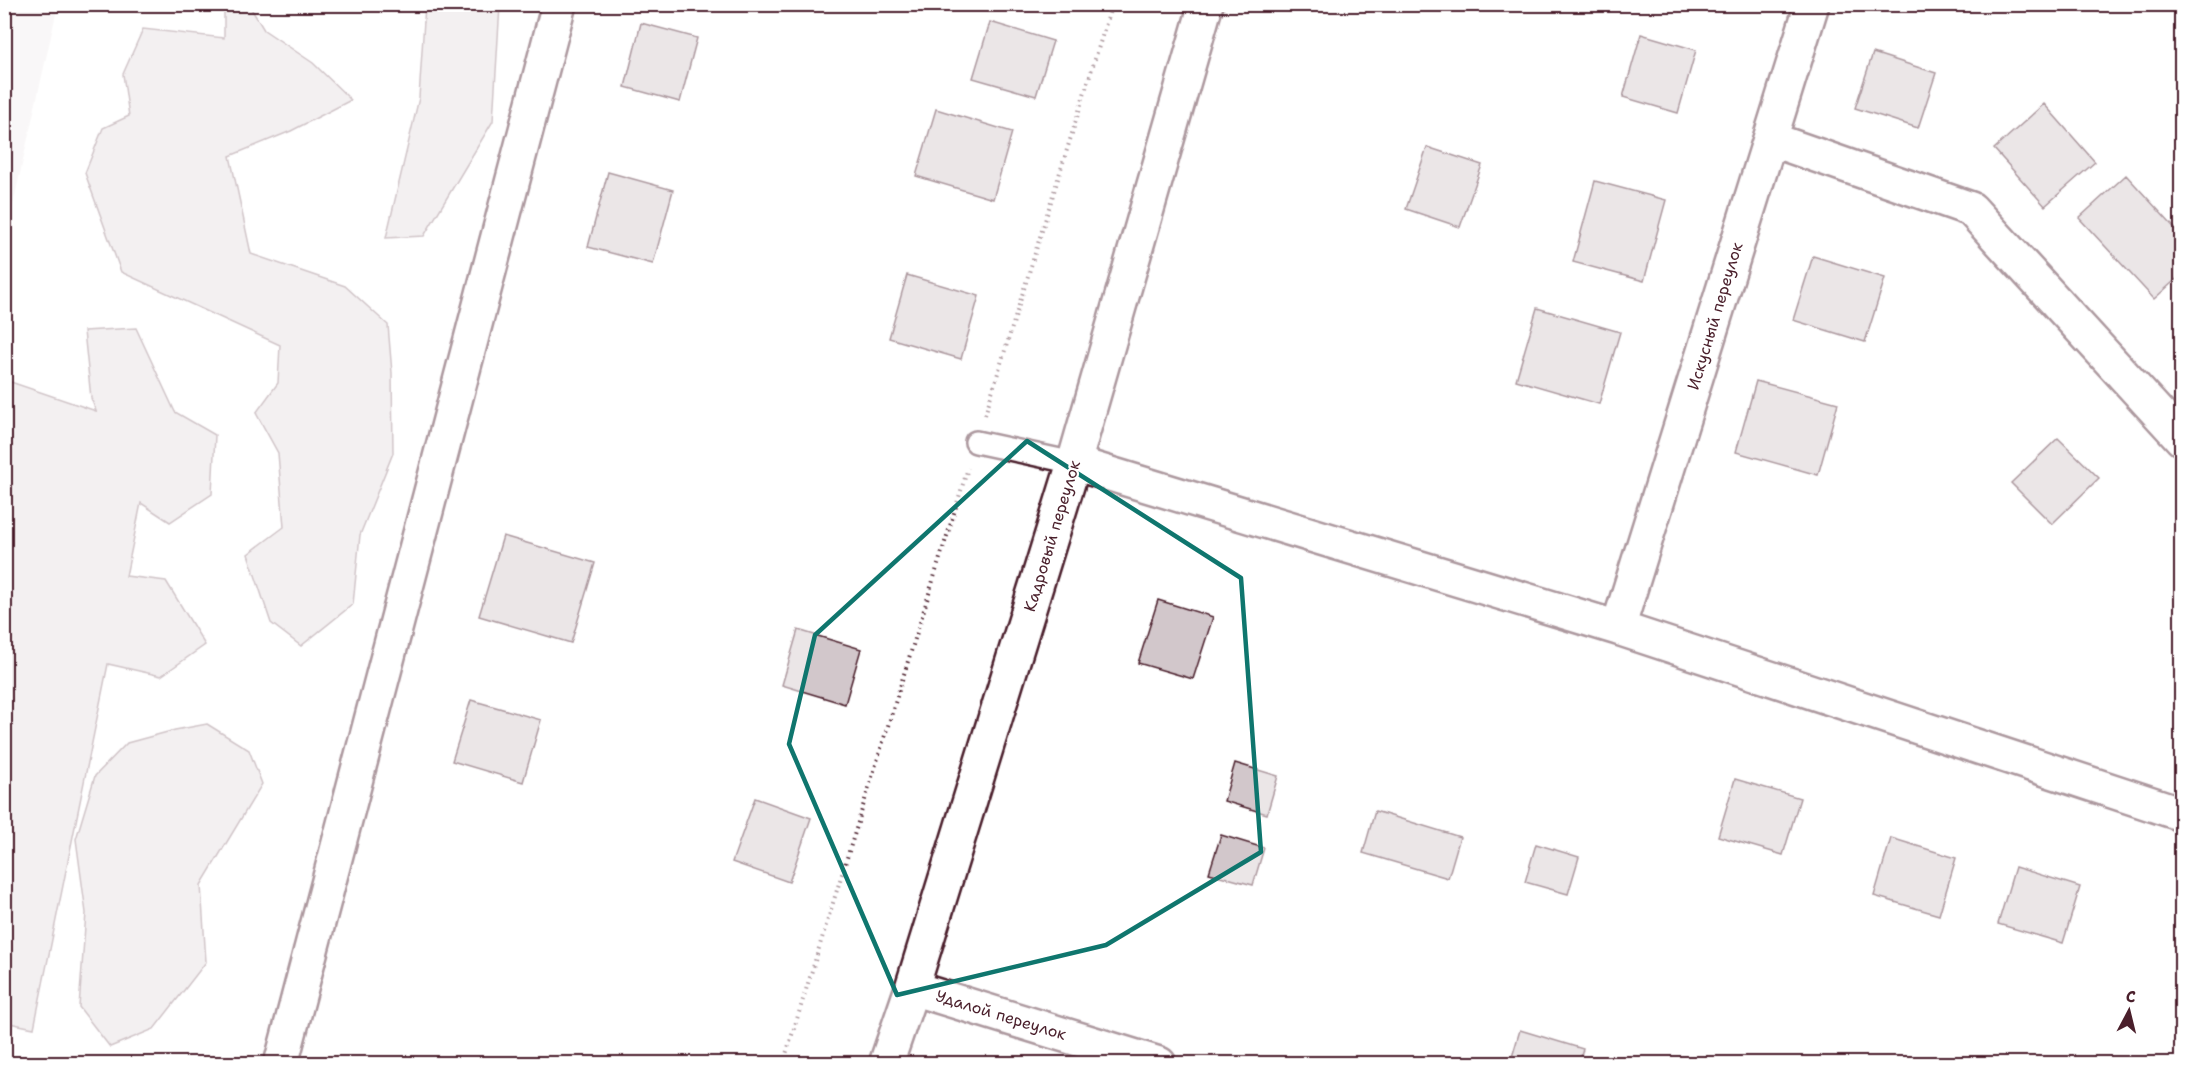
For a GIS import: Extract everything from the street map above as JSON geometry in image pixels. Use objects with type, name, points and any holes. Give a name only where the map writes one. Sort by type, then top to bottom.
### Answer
[{"type":"street","points":[[281,1064],[559,4]]},
{"type":"street","name":"Кадровый переулок","points":[[886,1064],[912,988],[1074,463],[1206,4]]},
{"type":"street","name":"Искусный переулок","points":[[1618,628],[1812,4]]},
{"type":"street","points":[[1770,139],[1971,209],[2181,439]]},
{"type":"street","points":[[1074,463],[1618,628],[2181,814]]},
{"type":"street","name":"Удалой переулок","points":[[912,988],[1159,1064]]},
{"type":"lane","points":[[976,442],[1074,463]]},
{"type":"path","points":[[783,1064],[1112,4]]},
{"type":"highlighted area","points":[[1027,441],[1241,578],[1261,852],[1106,945],[897,995],[789,744],[815,635]]},
{"type":"shaded area","points":[[4,5],[58,5],[10,218],[4,216]]},
{"type":"shaded area","points":[[224,5],[249,5],[264,30],[313,63],[351,100],[291,131],[230,156],[251,254],[345,286],[388,325],[392,373],[393,453],[360,535],[353,604],[301,646],[271,623],[248,554],[284,527],[278,453],[256,413],[278,383],[280,345],[121,272],[85,173],[103,128],[129,116],[123,74],[143,29],[224,38]]},
{"type":"shaded area","points":[[425,5],[500,5],[493,121],[424,236],[386,238],[419,98]]},
{"type":"shaded area","points":[[136,328],[175,412],[215,435],[212,494],[170,522],[141,503],[126,576],[166,581],[205,645],[161,676],[108,664],[34,1028],[4,1022],[5,380],[96,411],[91,398],[84,331]]},
{"type":"shaded area","points":[[207,724],[249,750],[262,784],[201,885],[206,962],[154,1029],[110,1047],[79,1007],[86,913],[76,839],[95,776],[127,743]]},
{"type":"building","points":[[990,22],[1053,41],[1036,96],[973,78]]},
{"type":"building","points":[[641,23],[697,38],[680,102],[625,87]]},
{"type":"building","points":[[1641,34],[1696,50],[1678,113],[1623,97]]},
{"type":"building","points":[[1873,53],[1936,73],[1918,128],[1855,108]]},
{"type":"building","points":[[2044,104],[2095,162],[2045,206],[1994,149]]},
{"type":"building","points":[[936,109],[1012,132],[993,199],[916,176]]},
{"type":"building","points":[[1427,147],[1482,165],[1460,227],[1406,209]]},
{"type":"building","points":[[608,172],[673,190],[653,264],[588,247]]},
{"type":"building","points":[[2126,175],[2182,236],[2182,274],[2154,299],[2079,218]]},
{"type":"building","points":[[1595,181],[1666,200],[1644,281],[1573,262]]},
{"type":"building","points":[[1813,256],[1885,278],[1865,342],[1793,320]]},
{"type":"building","points":[[907,275],[979,296],[961,359],[889,338]]},
{"type":"building","points":[[1537,308],[1620,332],[1599,404],[1516,380]]},
{"type":"building","points":[[1756,381],[1838,403],[1818,475],[1736,452]]},
{"type":"building","points":[[2058,438],[2099,478],[2052,524],[2011,483]]},
{"type":"building","points":[[503,536],[595,563],[571,643],[479,616]]},
{"type":"building","points":[[1158,600],[1213,617],[1193,679],[1138,663]]},
{"type":"building","points":[[798,630],[861,649],[845,704],[782,685]]},
{"type":"building","points":[[471,700],[541,720],[523,782],[452,761]]},
{"type":"building","points":[[1235,763],[1278,776],[1267,814],[1224,801]]},
{"type":"building","points":[[1735,779],[1800,798],[1783,855],[1718,836]]},
{"type":"building","points":[[755,798],[811,818],[789,882],[732,862]]},
{"type":"building","points":[[1375,811],[1460,837],[1448,878],[1363,853]]},
{"type":"building","points":[[1221,835],[1264,848],[1253,885],[1209,873]]},
{"type":"building","points":[[1891,838],[1956,858],[1939,915],[1874,896]]},
{"type":"building","points":[[1536,844],[1579,857],[1568,894],[1525,882]]},
{"type":"building","points":[[2015,867],[2080,887],[2063,943],[1998,924]]},
{"type":"building","points":[[1520,1030],[1583,1049],[1579,1064],[1510,1064]]}]
